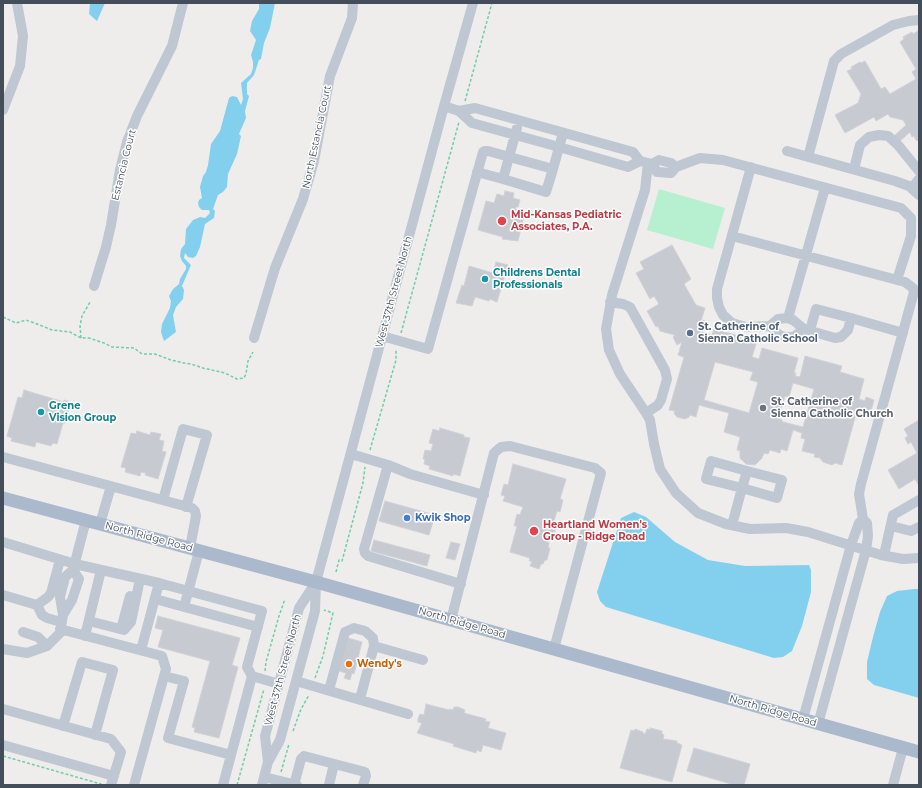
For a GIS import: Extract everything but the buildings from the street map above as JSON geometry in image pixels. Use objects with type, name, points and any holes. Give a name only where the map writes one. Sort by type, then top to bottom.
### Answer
[{"type":"main road","name":"North Ridge Road","points":[[3,498],[316,582],[919,752]]},
{"type":"street","points":[[3,110],[20,66],[22,36],[17,3]]},
{"type":"street","name":"Estancia Court","points":[[94,286],[111,225],[120,170],[127,142],[137,116],[172,46],[183,3]]},
{"type":"street","name":"North Estancia Court","points":[[254,338],[275,268],[303,199],[314,161],[330,76],[352,18],[354,3]]},
{"type":"street","name":"West 37th Street North","points":[[263,781],[268,762],[280,740],[315,611],[316,582],[473,3]]},
{"type":"street","points":[[808,157],[834,61],[840,54],[893,25],[909,20],[919,20]]},
{"type":"street","points":[[444,106],[461,111],[475,108],[563,132],[632,152],[647,163]]},
{"type":"street","points":[[461,111],[472,123],[628,167],[659,160],[671,163],[676,167],[700,158],[723,160],[901,208],[911,218],[911,236],[897,280]]},
{"type":"street","points":[[503,179],[519,121]]},
{"type":"street","points":[[477,172],[546,192],[563,132]]},
{"type":"street","points":[[854,169],[860,145],[869,137],[879,135],[888,136],[898,145],[919,171]]},
{"type":"street","points":[[594,157],[597,142]]},
{"type":"street","points":[[382,336],[428,349],[477,172],[482,155],[485,151],[510,156],[553,169]]},
{"type":"street","points":[[787,151],[895,181],[909,186],[915,192],[919,179]]},
{"type":"street","points":[[647,163],[645,190],[610,302],[606,329],[609,350],[620,374],[650,420],[660,469],[676,493],[698,513],[732,526],[750,529],[786,528],[808,532],[884,555],[903,559],[919,558]]},
{"type":"street","points":[[751,167],[718,289],[717,298],[723,315],[732,323],[746,327],[770,326],[778,319],[788,318],[807,329],[835,338],[842,337],[848,330],[851,318]]},
{"type":"street","points":[[788,318],[825,188]]},
{"type":"street","points":[[732,236],[897,280],[910,285],[914,292],[861,484],[859,494],[864,518],[867,523],[868,536],[866,550],[818,724]]},
{"type":"street","points":[[610,302],[623,304],[630,307],[665,370],[667,379],[661,400],[658,405],[646,413]]},
{"type":"street","points":[[770,326],[779,335],[785,338],[794,337],[807,329],[816,309],[903,333]]},
{"type":"street","points":[[163,500],[183,429],[207,436],[186,507]]},
{"type":"street","points":[[451,620],[494,453],[501,447],[510,446],[595,468],[601,473],[554,649]]},
{"type":"street","points":[[351,454],[388,465],[410,474],[484,495]]},
{"type":"street","points":[[3,458],[192,508],[195,511],[196,516],[194,550],[184,607]]},
{"type":"street","points":[[711,461],[747,471],[782,480],[777,498],[706,479],[711,461]]},
{"type":"street","points":[[388,465],[364,549],[365,553],[368,556],[461,584]]},
{"type":"street","points":[[732,526],[747,471]]},
{"type":"street","points":[[100,524],[111,486]]},
{"type":"street","points":[[884,555],[893,515],[919,500]]},
{"type":"street","points":[[803,719],[851,545],[859,523],[864,518]]},
{"type":"street","points":[[3,649],[27,653],[47,646],[60,633],[62,622],[72,600],[79,579],[74,567],[86,520]]},
{"type":"street","points":[[891,526],[911,531],[919,527]]},
{"type":"street","points":[[3,542],[60,560],[74,567],[101,570],[159,583],[262,611],[247,667],[252,676],[279,684]]},
{"type":"street","points":[[37,605],[51,593],[60,560]]},
{"type":"street","points":[[85,636],[101,570]]},
{"type":"street","points":[[89,621],[124,630],[131,622],[140,579]]},
{"type":"street","name":"West 37th Street North","points":[[268,762],[265,736],[299,608],[316,582]]},
{"type":"street","points":[[141,650],[159,583]]},
{"type":"street","points":[[3,595],[37,605],[42,615],[62,622],[85,636],[162,656],[166,669],[134,785]]},
{"type":"street","points":[[154,599],[258,627]]},
{"type":"street","points":[[328,690],[345,632],[354,628],[365,631],[373,638],[374,646],[360,699]]},
{"type":"street","points":[[23,632],[38,637],[47,646]]},
{"type":"street","points":[[374,646],[422,660]]},
{"type":"street","points":[[63,726],[82,662],[113,670],[95,735]]},
{"type":"street","points":[[164,676],[184,681],[168,738],[231,754]]},
{"type":"street","points":[[222,785],[252,676]]},
{"type":"street","points":[[296,681],[408,714]]},
{"type":"street","points":[[3,709],[112,740],[121,752],[112,780],[3,745]]},
{"type":"street","points":[[893,785],[903,748]]},
{"type":"street","points":[[263,781],[279,780],[295,785],[301,758],[304,756],[365,772],[366,776],[363,785]]},
{"type":"street","points":[[329,785],[334,764]]},
{"type":"path","points":[[336,572],[339,560],[342,561],[363,483],[363,472],[396,360],[395,353],[492,3]]},
{"type":"path","points":[[81,338],[81,321],[90,302]]},
{"type":"path","points":[[3,317],[16,322],[26,320],[52,330],[70,332],[81,338],[94,340],[112,347],[134,348],[142,354],[155,354],[203,368],[225,372],[237,379],[244,378],[248,361],[253,352]]},
{"type":"path","points":[[237,785],[264,690],[266,662],[278,616],[285,599]]},
{"type":"path","points":[[292,734],[301,709],[309,697],[323,656],[333,613],[324,610]]},
{"type":"path","points":[[279,780],[289,742]]},
{"type":"path","points":[[3,756],[101,785]]},
{"type":"green space","points":[[659,189],[725,208],[713,249],[647,230]]},
{"type":"water","points":[[90,3],[105,3],[97,21],[89,14]]},
{"type":"water","points":[[259,3],[275,3],[270,28],[264,43],[261,59],[259,60],[254,75],[247,83],[247,94],[249,96],[245,111],[246,118],[239,134],[241,136],[237,154],[228,174],[227,187],[218,195],[213,209],[215,211],[214,218],[205,224],[200,247],[196,256],[193,258],[188,257],[185,253],[184,258],[191,265],[182,286],[184,290],[183,299],[176,307],[173,315],[176,332],[164,341],[161,332],[162,324],[170,308],[171,301],[169,296],[173,289],[179,284],[180,279],[186,269],[186,266],[180,256],[181,249],[185,244],[186,229],[193,220],[200,217],[205,218],[210,213],[209,210],[202,210],[198,203],[202,198],[200,187],[208,165],[211,144],[220,131],[229,98],[232,96],[237,97],[241,105],[243,99],[241,83],[251,74],[253,68],[251,55],[256,40],[250,31],[252,21],[259,9]]},
{"type":"water","points":[[634,512],[646,517],[675,542],[708,560],[745,566],[809,565],[811,570],[811,592],[802,626],[792,651],[783,657],[774,658],[606,607],[600,601],[597,592],[621,518]]},
{"type":"water","points":[[919,589],[919,698],[874,685],[867,679],[867,662],[873,637],[880,612],[887,596],[897,591]]},
{"type":"place","name":"Mid-Kansas Pediatric Associates, P.A.","points":[[502,221]]},
{"type":"place","name":"Childrens Dental Professionals","points":[[485,279]]},
{"type":"place","name":"St. Catherine of Sienna Catholic School","points":[[690,333]]},
{"type":"place","name":"St. Catherine of Sienna Catholic Church","points":[[763,408]]},
{"type":"place","name":"Grene Vision Group","points":[[41,412]]},
{"type":"place","name":"Kwik Shop","points":[[407,518]]},
{"type":"place","name":"Heartland Women's Group - Ridge Road","points":[[534,531]]},
{"type":"place","name":"Wendy's","points":[[349,664]]}]
